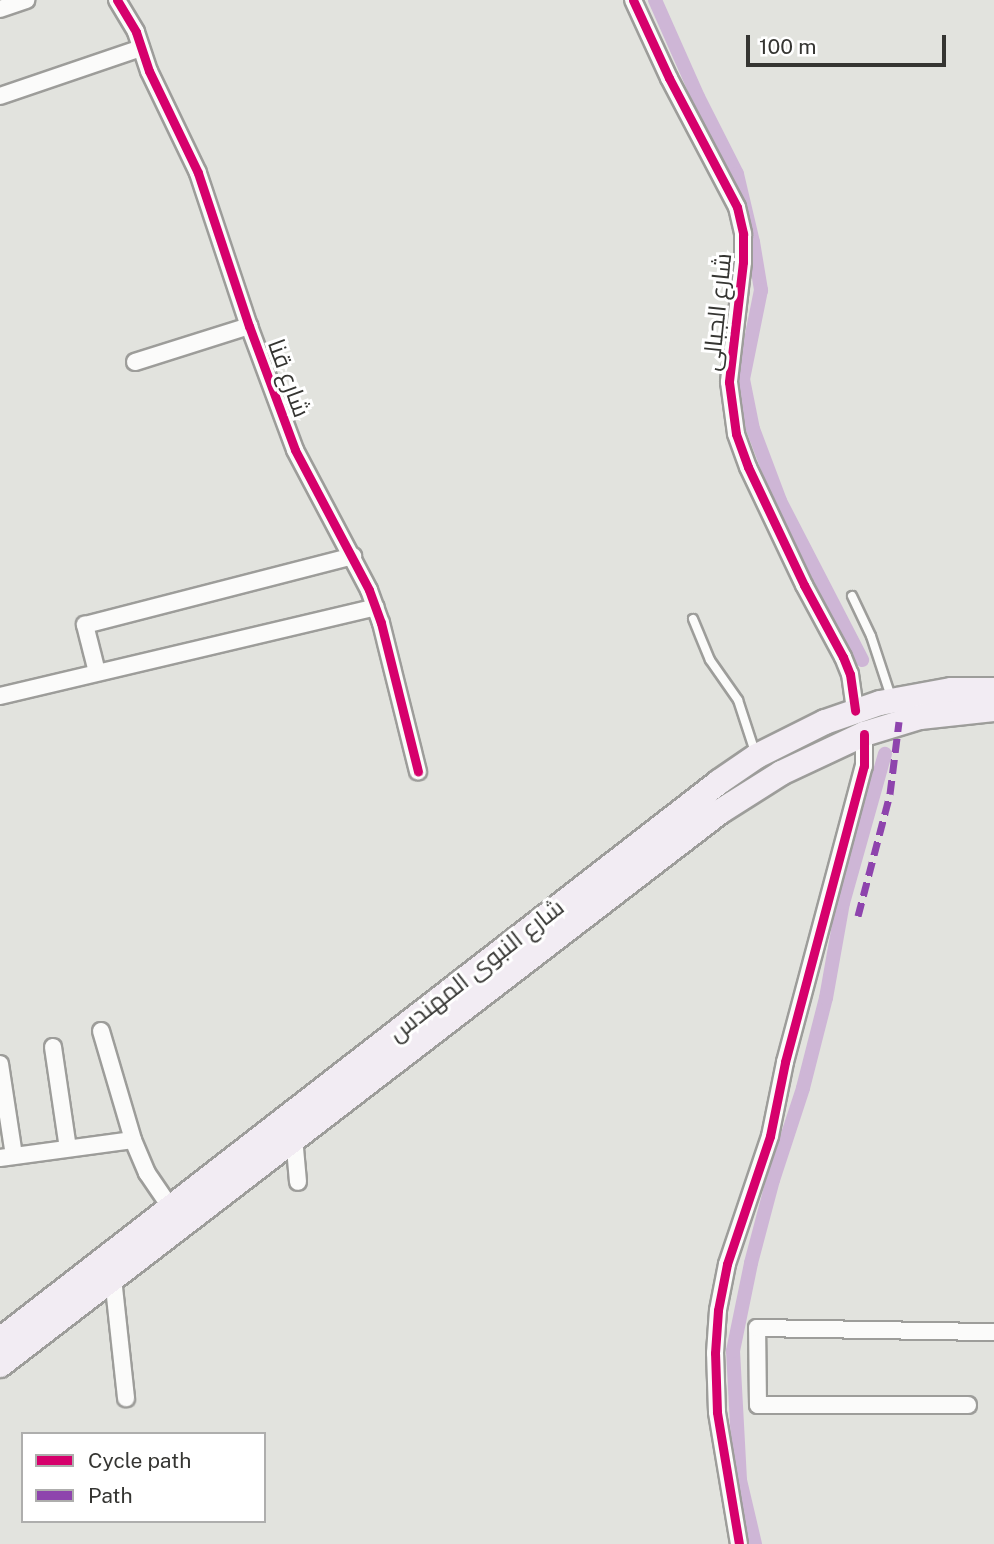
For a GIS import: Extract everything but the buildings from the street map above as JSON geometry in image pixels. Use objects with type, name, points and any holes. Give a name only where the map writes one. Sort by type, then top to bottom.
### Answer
[{"type":"main road","name":"شارع النبوى المهندس","points":[[0,1340],[171,1208],[610,880],[757,756],[855,711],[951,690],[994,690]]},
{"type":"main road","name":"شارع النبوى المهندس","points":[[610,880],[762,785],[808,759],[864,734],[920,717],[994,709]]},
{"type":"main road","name":"شارع النبوى المهندس","points":[[0,1365],[295,1137],[580,903]]},
{"type":"street","points":[[0,9],[26,0]]},
{"type":"street","name":"شارع قنا","points":[[117,0],[136,32],[198,173],[248,326],[298,458],[353,556],[376,607],[418,771]]},
{"type":"street","name":"شارع الجبالى","points":[[633,0],[669,78],[737,207],[743,234],[743,262],[729,382],[736,434],[748,467],[787,550],[843,657],[850,674],[855,711]]},
{"type":"street","points":[[0,96],[141,48]]},
{"type":"street","points":[[135,362],[248,326]]},
{"type":"street","points":[[97,672],[85,625],[353,556]]},
{"type":"street","points":[[0,696],[376,607]]},
{"type":"street","points":[[739,1544],[717,1412],[715,1353],[718,1310],[727,1264],[769,1136],[785,1062],[861,778],[864,734]]},
{"type":"street","points":[[101,1031],[133,1140],[147,1173],[171,1208]]},
{"type":"street","points":[[53,1047],[68,1149]]},
{"type":"street","points":[[0,1064],[7,1157],[133,1140]]},
{"type":"street","points":[[295,1137],[298,1182]]},
{"type":"street","points":[[113,1278],[126,1398]]},
{"type":"street","points":[[968,1405],[758,1405],[757,1328],[994,1332]]},
{"type":"lane","points":[[852,596],[871,636],[892,701]]},
{"type":"lane","points":[[693,619],[710,660],[738,700],[757,756]]},
{"type":"waterway","points":[[655,0],[698,97],[737,174],[753,242],[761,290],[743,379],[753,429],[780,501],[862,660]]},
{"type":"waterway","points":[[755,1544],[740,1480],[733,1351],[751,1263],[773,1180],[803,1088],[826,998],[843,903],[885,754]]},
{"type":"marked path","points":[[858,916],[890,794],[899,722]]},
{"type":"cycle path","points":[[117,0],[136,32],[149,71],[198,173],[249,326],[295,450],[369,590],[381,623],[418,771]]},
{"type":"cycle path","points":[[633,0],[669,78],[737,207],[743,234],[743,262],[729,382],[736,434],[748,467],[804,585],[843,657],[850,674],[855,711]]},
{"type":"cycle path","points":[[739,1544],[717,1412],[715,1353],[718,1310],[727,1264],[770,1136],[785,1062],[864,766],[864,734]]}]
